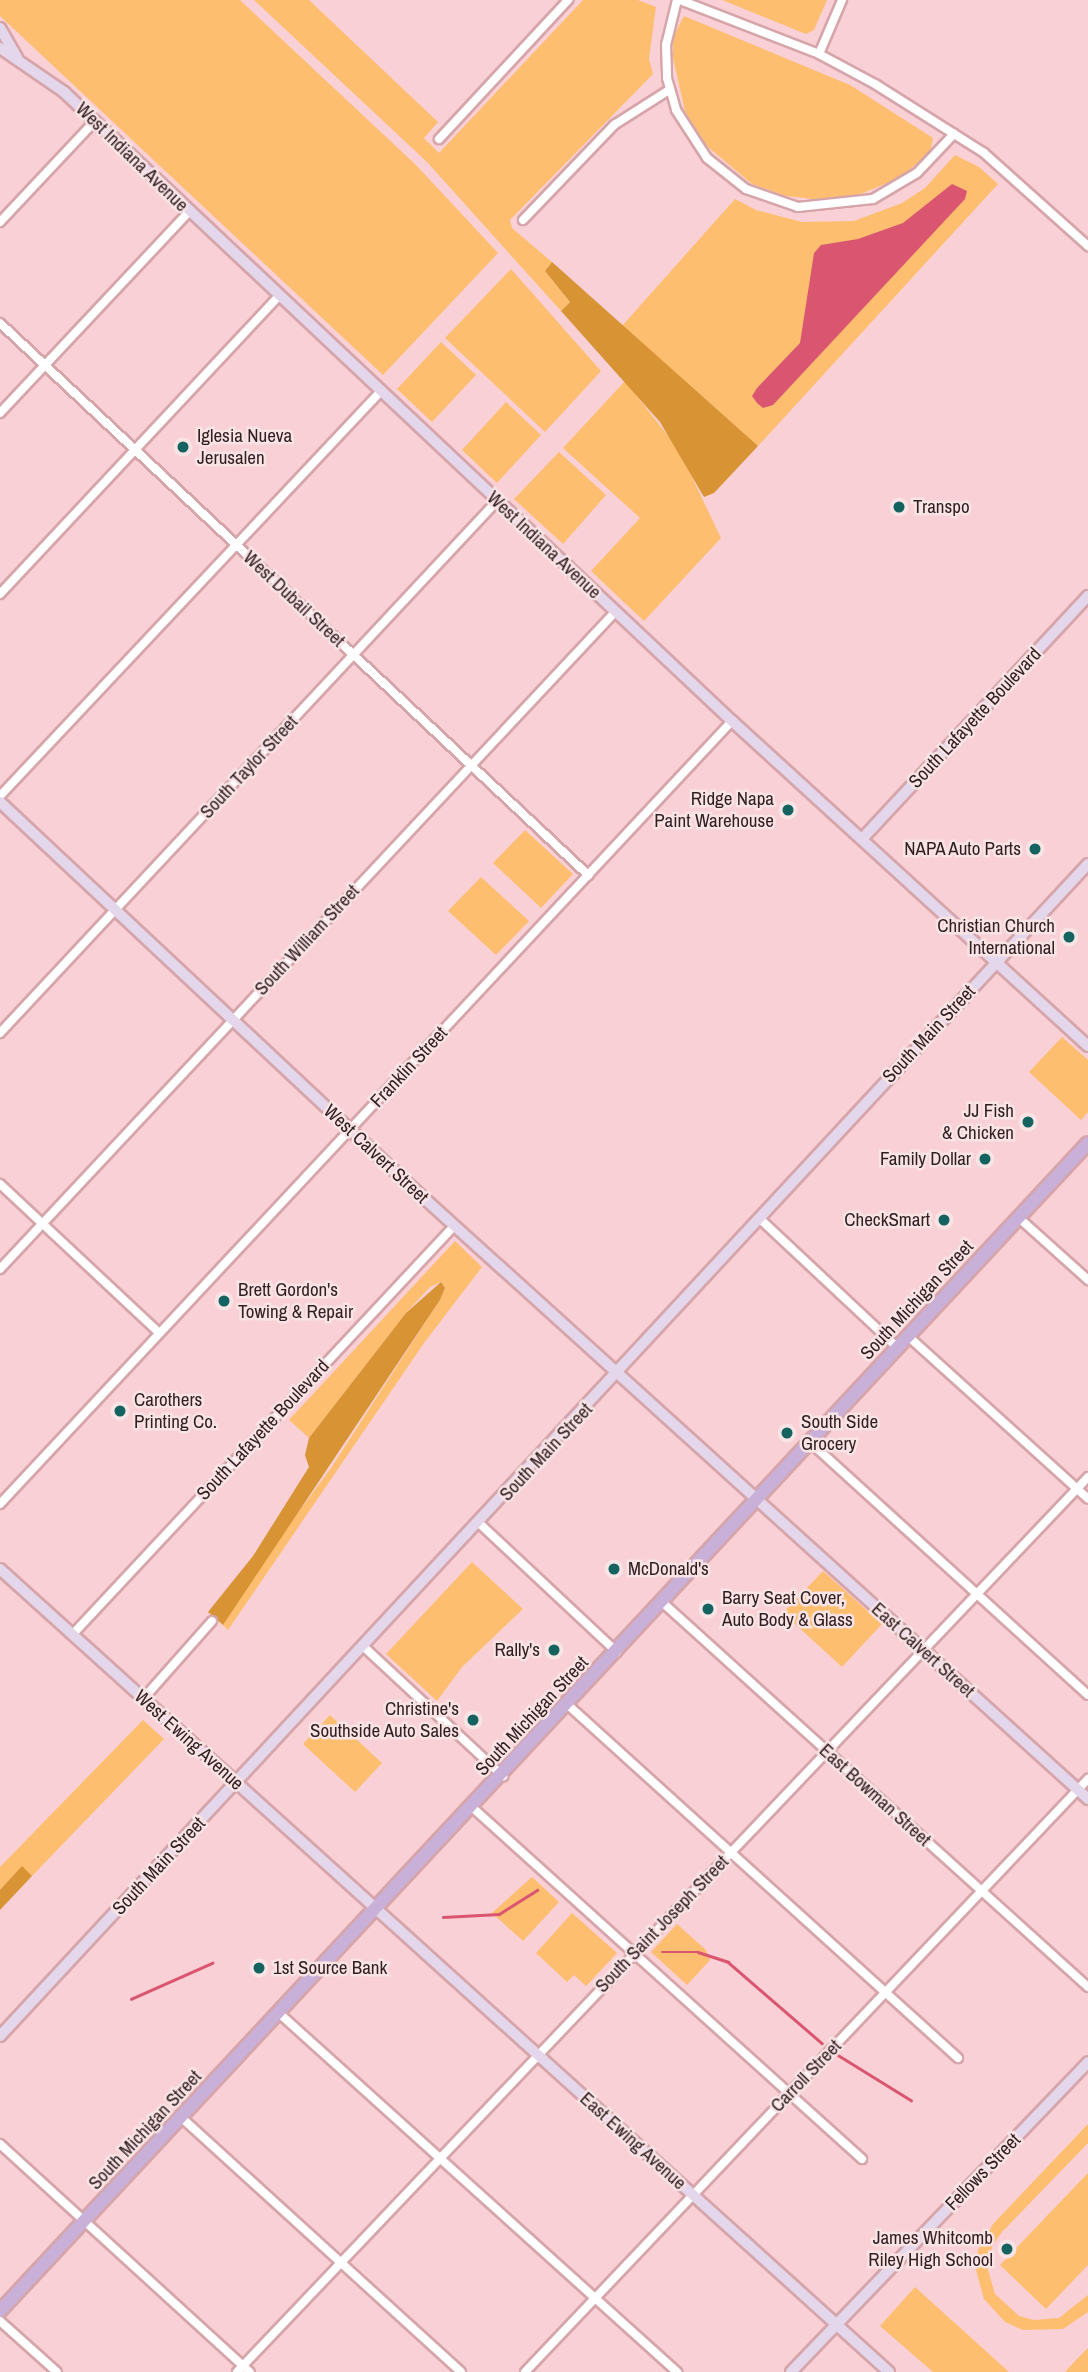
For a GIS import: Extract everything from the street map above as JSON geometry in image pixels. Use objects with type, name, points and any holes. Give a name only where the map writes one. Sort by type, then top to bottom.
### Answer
[{"type":"main road","name":"South Michigan Street","points":[[0,2311],[503,1776],[1088,1143]]},
{"type":"street","points":[[439,139],[569,0]]},
{"type":"street","points":[[954,134],[917,173],[887,193],[855,204],[798,207],[746,189],[719,170],[688,133],[669,90],[667,30],[678,0],[819,54],[954,134],[991,159],[1088,246]]},
{"type":"street","points":[[819,54],[842,0]]},
{"type":"street","points":[[0,28],[18,58]]},
{"type":"street","name":"West Indiana Avenue","points":[[0,48],[18,58],[95,121],[732,722],[1088,1046]]},
{"type":"street","points":[[523,220],[614,125],[669,90]]},
{"type":"street","points":[[0,222],[95,121]]},
{"type":"street","points":[[0,413],[189,212]]},
{"type":"street","points":[[0,594],[279,296]]},
{"type":"street","name":"West Dubail Street","points":[[0,323],[589,875]]},
{"type":"street","points":[[0,796],[380,392]]},
{"type":"street","name":"South Taylor Street","points":[[0,1033],[497,501]]},
{"type":"street","name":"South Lafayette Boulevard","points":[[862,839],[1087,598]]},
{"type":"street","name":"South William Street","points":[[0,1269],[615,612]]},
{"type":"street","name":"Franklin Street","points":[[0,1504],[732,722]]},
{"type":"street","name":"West Calvert Street","points":[[0,802],[454,1226],[758,1500]]},
{"type":"street","name":"South Main Street","points":[[0,2036],[619,1373],[1088,864]]},
{"type":"street","points":[[0,1184],[159,1333]]},
{"type":"street","points":[[1019,1217],[1088,1280]]},
{"type":"street","points":[[759,1218],[898,1348]]},
{"type":"street","name":"South Lafayette Boulevard","points":[[72,1635],[454,1226]]},
{"type":"street","points":[[909,1336],[1088,1499]]},
{"type":"street","points":[[810,1443],[1088,1695]]},
{"type":"street","name":"South Saint Joseph Street","points":[[240,2369],[1088,1477]]},
{"type":"street","name":"East Calvert Street","points":[[758,1500],[1088,1799]]},
{"type":"street","points":[[479,1523],[617,1652]]},
{"type":"street","name":"West Ewing Avenue","points":[[0,1569],[378,1909]]},
{"type":"street","name":"East Bowman Street","points":[[662,1602],[1088,1987]]},
{"type":"street","points":[[143,1699],[212,1621]]},
{"type":"street","points":[[363,1647],[503,1776]]},
{"type":"street","points":[[568,1705],[958,2058]]},
{"type":"street","name":"Carroll Street","points":[[524,2372],[1088,1779]]},
{"type":"street","points":[[473,1808],[862,2159]]},
{"type":"street","name":"East Ewing Avenue","points":[[378,1909],[889,2372]]},
{"type":"street","points":[[280,2014],[677,2372]]},
{"type":"street","name":"Fellows Street","points":[[791,2372],[1088,2062]]},
{"type":"street","points":[[182,2118],[461,2372]]},
{"type":"street","points":[[0,2144],[240,2369],[250,2372]]},
{"type":"street","points":[[0,2320],[57,2372]]},
{"type":"shaded area","points":[[0,0],[240,0],[416,165],[498,253],[383,375],[0,16]]},
{"type":"shaded area","points":[[254,0],[309,0],[438,122],[424,138],[439,153],[583,0],[638,0],[656,7],[649,59],[653,74],[510,220],[512,228],[552,262],[545,271],[570,302],[561,311],[427,162]]},
{"type":"shaded area","points":[[722,0],[827,0],[814,30],[806,34]]},
{"type":"shaded area","points":[[684,16],[850,85],[933,138],[930,153],[899,178],[856,196],[821,200],[786,196],[752,184],[702,142],[685,111],[673,58],[673,37]]},
{"type":"shaded area","points":[[955,155],[979,167],[998,184],[758,446],[622,326],[735,199],[756,210],[802,222],[854,221],[902,203],[925,188]]},
{"type":"shaded area","points":[[952,184],[967,191],[965,199],[773,405],[763,408],[757,403],[752,396],[757,388],[800,343],[814,253],[821,245],[858,239],[903,223]]},
{"type":"shaded area","points":[[552,262],[758,446],[714,493],[704,497],[660,422],[561,311],[570,302],[545,271]]},
{"type":"shaded area","points":[[511,269],[601,371],[545,432],[445,338]]},
{"type":"shaded area","points":[[441,342],[476,375],[432,422],[397,389]]},
{"type":"shaded area","points":[[625,381],[679,450],[721,538],[644,621],[591,571],[640,518],[563,448]]},
{"type":"shaded area","points":[[506,402],[541,435],[497,483],[462,450]]},
{"type":"shaded area","points":[[559,452],[606,495],[563,544],[514,499]]},
{"type":"shaded area","points":[[525,830],[573,874],[541,908],[493,863]]},
{"type":"shaded area","points":[[481,877],[529,921],[496,955],[448,911]]},
{"type":"shaded area","points":[[1062,1037],[1088,1060],[1088,1112],[1081,1120],[1029,1072]]},
{"type":"shaded area","points":[[455,1241],[482,1267],[424,1343],[228,1630],[223,1625],[264,1559],[331,1468],[440,1300],[445,1288],[441,1282],[430,1287],[406,1313],[309,1438],[289,1420]]},
{"type":"shaded area","points":[[441,1282],[445,1288],[440,1300],[223,1625],[208,1612],[253,1556],[309,1467],[305,1455],[309,1438],[406,1313]]},
{"type":"shaded area","points":[[472,1562],[523,1609],[462,1667],[437,1701],[386,1654]]},
{"type":"shaded area","points":[[823,1571],[882,1624],[842,1667],[783,1613]]},
{"type":"shaded area","points":[[330,1715],[382,1763],[355,1792],[303,1744]]},
{"type":"shaded area","points":[[143,1720],[164,1739],[32,1876],[22,1867],[0,1890],[0,1867]]},
{"type":"shaded area","points":[[22,1866],[32,1876],[0,1910],[0,1890]]},
{"type":"shaded area","points":[[532,1877],[559,1902],[523,1941],[492,1913]]},
{"type":"shaded area","points":[[572,1913],[617,1953],[586,1986],[574,1975],[567,1982],[536,1953]]},
{"type":"shaded area","points":[[677,1924],[706,1950],[710,1960],[687,1985],[651,1952]]},
{"type":"shaded area","points":[[1088,2124],[1088,2143],[1002,2232],[992,2246],[988,2270],[995,2294],[1019,2316],[1034,2320],[1059,2318],[1088,2295],[1088,2312],[1063,2329],[1023,2330],[1005,2322],[984,2299],[976,2270],[978,2250],[993,2224]]},
{"type":"shaded area","points":[[1088,2173],[1088,2265],[1046,2309],[1000,2265]]},
{"type":"shaded area","points":[[915,2287],[1009,2372],[933,2372],[880,2326]]},
{"type":"shaded area","points":[[1088,2348],[1088,2372],[1065,2372],[1076,2360]]},
{"type":"waterway","points":[[443,1917],[499,1914],[537,1890]]},
{"type":"waterway","points":[[662,1952],[698,1952],[728,1962],[822,2043]]},
{"type":"waterway","points":[[131,1999],[212,1963]]},
{"type":"waterway","points":[[838,2055],[911,2100]]},
{"type":"place","name":"Iglesia Nueva Jerusalen","points":[[183,447]]},
{"type":"place","name":"Transpo","points":[[899,507]]},
{"type":"place","name":"Ridge Napa Paint Warehouse","points":[[788,810]]},
{"type":"place","name":"NAPA Auto Parts","points":[[1035,849]]},
{"type":"place","name":"Christian Church International","points":[[1069,937]]},
{"type":"place","name":"JJ Fish & Chicken","points":[[1028,1122]]},
{"type":"place","name":"Family Dollar","points":[[985,1159]]},
{"type":"place","name":"CheckSmart","points":[[944,1220]]},
{"type":"place","name":"Brett Gordon's Towing & Repair","points":[[224,1301]]},
{"type":"place","name":"Carothers Printing Co.","points":[[120,1411]]},
{"type":"place","name":"South Side Grocery","points":[[787,1433]]},
{"type":"place","name":"McDonald's","points":[[614,1569]]},
{"type":"place","name":"Barry Seat Cover, Auto Body & Glass","points":[[708,1609]]},
{"type":"place","name":"Rally's","points":[[554,1650]]},
{"type":"place","name":"Christine's Southside Auto Sales","points":[[473,1720]]},
{"type":"place","name":"1st Source Bank","points":[[259,1968]]},
{"type":"place","name":"James Whitcomb Riley High School","points":[[1007,2249]]}]
